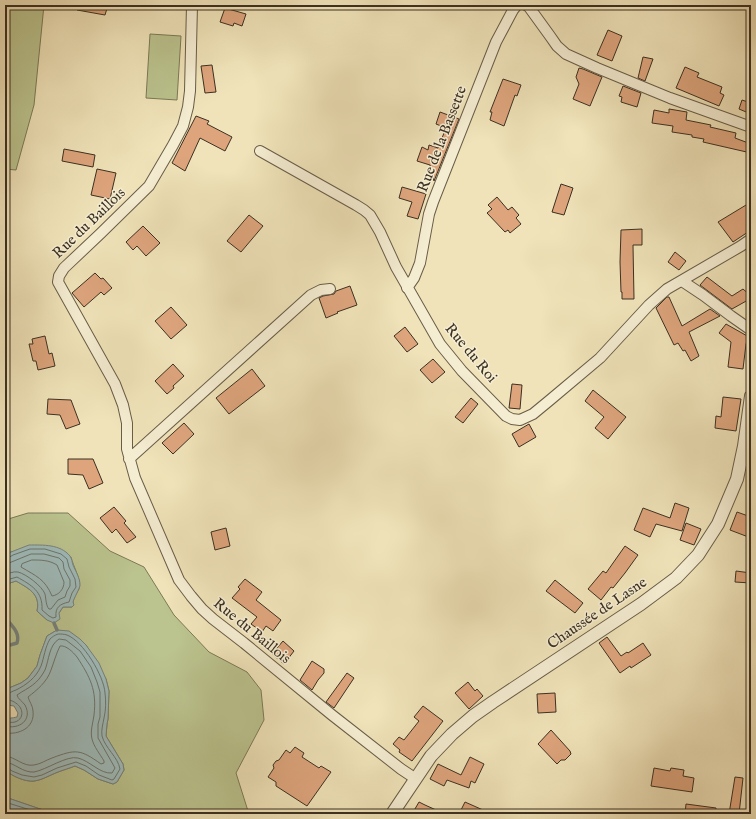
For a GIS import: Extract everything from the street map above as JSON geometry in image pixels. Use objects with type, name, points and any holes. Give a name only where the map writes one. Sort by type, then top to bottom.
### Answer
[{"type":"street","name":"Rue du Baillois","points":[[192,5],[190,92],[183,126],[149,186],[64,268],[59,276],[58,282],[115,384],[123,405],[127,423],[127,449],[135,478],[180,580],[191,596],[213,619],[332,715],[416,779]]},
{"type":"street","name":"Rue de la Bassette","points":[[407,288],[414,278],[420,263],[429,214],[433,202],[496,42],[517,5]]},
{"type":"street","points":[[526,5],[557,46],[566,54],[670,98],[751,128]]},
{"type":"street","name":"Rue du Roi","points":[[260,151],[356,205],[370,215],[380,232],[407,288],[440,344],[462,371],[506,416],[512,419],[520,420],[525,418],[533,414],[550,400],[600,358],[649,304],[667,290],[751,239]]},
{"type":"street","points":[[682,281],[751,330]]},
{"type":"street","points":[[129,459],[312,295],[321,290],[330,289]]},
{"type":"street","name":"Chaussée de Lasne","points":[[392,814],[431,756],[452,734],[473,716],[641,604],[676,578],[698,555],[718,524],[737,479],[744,446],[751,396]]},
{"type":"green space","points":[[5,5],[44,5],[34,105],[16,170],[5,169]]},
{"type":"green space","points":[[150,34],[181,36],[177,100],[146,98]]},
{"type":"green space","points":[[28,513],[68,513],[110,551],[144,567],[174,615],[209,652],[247,672],[261,690],[264,720],[236,773],[248,811],[258,814],[51,814],[5,797],[5,770],[19,778],[27,781],[34,781],[43,779],[75,766],[98,779],[113,784],[117,782],[124,770],[123,764],[106,736],[109,691],[106,679],[86,645],[69,632],[57,630],[47,636],[37,666],[28,678],[9,688],[5,692],[5,582],[10,583],[16,581],[32,592],[37,600],[37,611],[47,620],[59,613],[63,607],[72,607],[74,597],[80,586],[71,557],[11,552],[5,555],[5,520]]},
{"type":"water","points":[[29,545],[51,546],[66,552],[71,557],[79,577],[80,585],[73,602],[74,605],[72,607],[63,607],[59,613],[60,619],[54,623],[47,620],[37,611],[37,600],[29,589],[16,581],[10,583],[5,582],[5,555]]},
{"type":"water","points":[[57,630],[69,631],[86,645],[99,663],[106,679],[109,691],[106,736],[123,764],[124,770],[117,782],[113,784],[98,779],[75,766],[43,779],[34,781],[27,781],[19,778],[5,770],[5,716],[9,718],[17,717],[18,713],[14,706],[7,705],[5,700],[5,692],[9,688],[28,678],[37,666],[47,636]]},
{"type":"water","points":[[5,797],[46,811],[51,814],[5,814]]},
{"type":"building","points":[[77,5],[108,5],[105,15],[77,10]]},
{"type":"building","points":[[225,8],[246,14],[242,26],[234,23],[233,26],[220,22]]},
{"type":"building","points":[[608,30],[622,36],[612,61],[597,55]]},
{"type":"building","points":[[643,57],[653,59],[645,81],[638,78]]},
{"type":"building","points":[[212,65],[216,92],[205,93],[201,66]]},
{"type":"building","points":[[685,67],[699,73],[697,77],[722,87],[720,93],[724,95],[719,106],[676,88]]},
{"type":"building","points":[[579,68],[602,77],[590,106],[573,99],[579,84],[576,77]]},
{"type":"building","points":[[503,79],[521,85],[517,96],[515,95],[504,126],[490,120],[492,112],[490,112]]},
{"type":"building","points":[[623,86],[641,93],[637,107],[621,102],[622,97],[619,96]]},
{"type":"building","points":[[742,100],[751,103],[751,114],[739,109]]},
{"type":"building","points":[[669,109],[687,112],[686,120],[711,125],[710,127],[736,133],[735,138],[751,144],[751,153],[703,142],[704,139],[692,137],[692,135],[672,132],[673,126],[652,123],[654,110],[669,113]]},
{"type":"building","points":[[440,112],[459,119],[434,181],[430,165],[417,161],[422,147],[428,150],[429,145],[438,148],[446,128],[436,124]]},
{"type":"building","points":[[196,116],[209,121],[207,124],[232,137],[225,151],[200,138],[185,171],[172,163]]},
{"type":"building","points":[[64,149],[95,155],[93,167],[62,161]]},
{"type":"building","points":[[97,169],[116,173],[110,199],[91,195]]},
{"type":"building","points":[[561,184],[573,188],[564,215],[552,212]]},
{"type":"building","points":[[402,187],[426,194],[418,219],[407,216],[412,202],[399,198]]},
{"type":"building","points":[[497,197],[508,210],[512,207],[519,215],[516,218],[521,224],[510,233],[508,230],[505,232],[487,213],[492,209],[488,205]]},
{"type":"building","points":[[751,202],[751,230],[733,242],[718,222]]},
{"type":"building","points":[[249,215],[263,226],[241,252],[227,241]]},
{"type":"building","points":[[143,226],[160,243],[146,256],[137,246],[133,250],[126,242]]},
{"type":"building","points":[[642,229],[642,245],[633,245],[634,299],[622,299],[620,262],[621,230]]},
{"type":"building","points":[[675,252],[686,261],[679,270],[668,262]]},
{"type":"building","points":[[95,273],[101,279],[103,278],[112,288],[104,295],[101,292],[84,307],[72,293]]},
{"type":"building","points":[[707,277],[732,296],[743,289],[751,296],[748,300],[732,309],[700,285]]},
{"type":"building","points":[[350,286],[357,305],[337,312],[338,313],[326,318],[319,298],[334,294],[336,291]]},
{"type":"building","points":[[667,297],[669,297],[682,326],[710,309],[720,316],[689,332],[699,356],[691,361],[685,350],[683,351],[678,343],[674,345],[656,308]]},
{"type":"building","points":[[171,307],[187,325],[171,339],[155,321]]},
{"type":"building","points":[[726,324],[749,337],[746,344],[743,369],[728,367],[731,342],[719,333]]},
{"type":"building","points":[[405,327],[418,344],[407,352],[394,336]]},
{"type":"building","points":[[45,336],[49,354],[52,353],[55,366],[38,370],[36,361],[33,361],[29,344],[33,344],[32,339]]},
{"type":"building","points":[[433,359],[445,372],[432,383],[420,370]]},
{"type":"building","points":[[173,364],[184,376],[167,394],[155,381]]},
{"type":"building","points":[[252,369],[265,386],[229,414],[216,398]]},
{"type":"building","points":[[512,384],[522,385],[520,409],[509,408]]},
{"type":"building","points":[[593,390],[626,417],[608,439],[595,428],[604,417],[585,401]]},
{"type":"building","points":[[723,397],[741,399],[736,431],[715,428],[716,416],[721,417]]},
{"type":"building","points":[[471,398],[478,404],[463,423],[455,417]]},
{"type":"building","points":[[48,399],[71,400],[80,424],[66,429],[60,415],[47,414]]},
{"type":"building","points":[[184,423],[194,434],[173,454],[162,443]]},
{"type":"building","points":[[529,424],[536,437],[519,447],[512,434]]},
{"type":"building","points":[[68,459],[93,459],[103,483],[89,489],[83,475],[68,474]]},
{"type":"building","points":[[675,503],[689,508],[682,531],[656,524],[650,537],[634,530],[643,508],[670,518]]},
{"type":"building","points":[[114,507],[126,521],[124,523],[136,537],[127,543],[116,529],[112,533],[100,518]]},
{"type":"building","points":[[737,512],[751,517],[751,538],[730,530]]},
{"type":"building","points":[[686,523],[701,529],[694,545],[680,540]]},
{"type":"building","points":[[226,528],[230,546],[215,550],[211,532]]},
{"type":"building","points":[[625,546],[638,555],[613,588],[611,587],[601,600],[588,589],[603,571],[606,573]]},
{"type":"building","points":[[736,571],[751,573],[751,583],[735,582]]},
{"type":"building","points":[[245,579],[262,592],[256,600],[281,620],[273,631],[266,626],[262,632],[251,624],[257,617],[232,598],[240,589],[238,587]]},
{"type":"building","points":[[555,580],[583,603],[575,613],[546,591]]},
{"type":"building","points":[[607,637],[621,656],[643,643],[651,655],[620,673],[599,643]]},
{"type":"building","points":[[283,641],[294,651],[284,664],[272,654]]},
{"type":"building","points":[[312,661],[324,669],[324,673],[312,690],[300,680]]},
{"type":"building","points":[[347,673],[354,678],[334,708],[326,702]]},
{"type":"building","points":[[468,682],[475,691],[477,689],[483,696],[469,709],[455,693]]},
{"type":"building","points":[[555,693],[556,712],[538,713],[537,694]]},
{"type":"building","points":[[423,706],[443,721],[412,761],[399,752],[400,750],[393,744],[399,737],[404,740],[419,721],[414,717]]},
{"type":"building","points":[[551,730],[571,754],[565,760],[561,760],[557,764],[538,744]]},
{"type":"building","points":[[295,747],[304,753],[302,757],[319,768],[321,766],[331,772],[307,806],[276,786],[276,782],[268,777],[274,768],[273,765],[276,761],[279,760],[286,750],[290,753]]},
{"type":"building","points":[[470,757],[484,764],[475,783],[471,781],[469,788],[447,780],[444,786],[430,779],[438,764],[461,775]]},
{"type":"building","points":[[654,768],[670,771],[671,768],[684,770],[683,776],[694,778],[692,792],[651,786]]},
{"type":"building","points":[[735,777],[743,778],[739,814],[729,814]]},
{"type":"building","points":[[419,802],[425,805],[445,814],[412,814]]},
{"type":"building","points":[[465,802],[492,814],[459,814]]},
{"type":"building","points":[[686,804],[716,808],[716,814],[685,814]]},
{"type":"waterway","points":[[5,621],[8,621],[18,637],[17,643],[10,645],[5,643]]},
{"type":"waterway","points":[[54,623],[57,630]]}]
